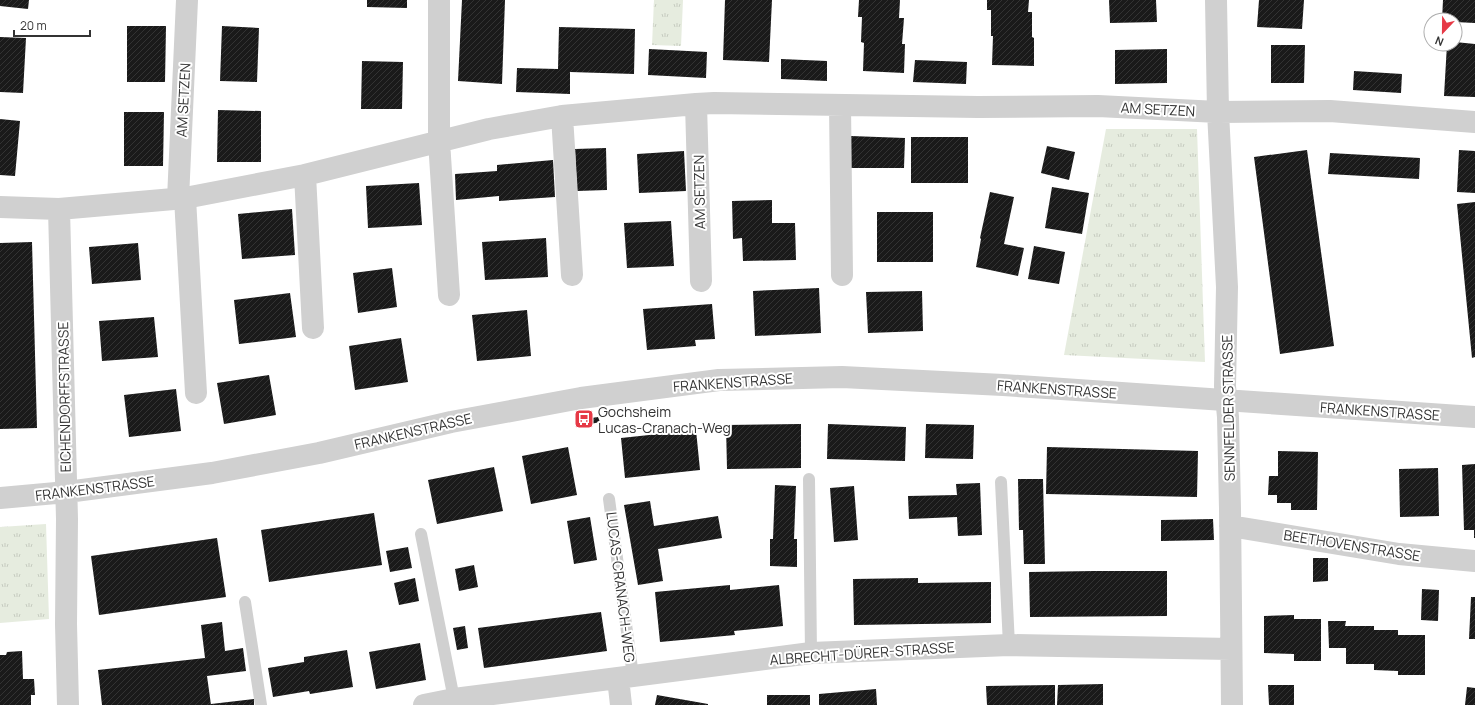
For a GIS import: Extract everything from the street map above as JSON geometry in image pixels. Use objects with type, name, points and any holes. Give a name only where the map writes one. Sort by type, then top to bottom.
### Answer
[{"type":"street","name":"AM SETZEN","points":[[187,0],[181,199],[196,393]]},
{"type":"street","points":[[439,0],[439,141],[449,295]]},
{"type":"street","name":"SENNFELDER STRASSE","points":[[1216,0],[1218,112],[1227,287],[1225,386],[1228,417],[1232,705]]},
{"type":"street","name":"AM SETZEN","points":[[0,207],[59,209],[181,199],[305,175],[489,129],[562,116],[696,104],[978,107],[1098,106],[1218,112],[1330,111],[1475,122]]},
{"type":"street","name":"AM SETZEN","points":[[696,104],[701,281]]},
{"type":"street","points":[[840,105],[842,275]]},
{"type":"street","points":[[562,116],[572,275]]},
{"type":"street","points":[[305,175],[313,328]]},
{"type":"street","name":"EICHENDORFFSTRASSE","points":[[59,209],[67,492],[66,624],[68,705]]},
{"type":"street","name":"FRANKENSTRASSE","points":[[0,498],[67,492],[220,472],[319,453],[451,422],[598,395],[719,380],[850,378],[1004,385],[1475,417]]},
{"type":"street","name":"BEETHOVENSTRASSE","points":[[1230,526],[1399,554],[1475,561]]},
{"type":"street","name":"ALBRECHT-DÜRER-STRASSE","points":[[424,705],[811,653],[1009,645],[1231,649]]},
{"type":"street","points":[[621,705],[625,677]]},
{"type":"lane","points":[[809,479],[811,653]]},
{"type":"lane","points":[[1001,482],[1009,645]]},
{"type":"lane","name":"LUCAS-CRANACH-WEG","points":[[609,499],[625,677]]},
{"type":"lane","points":[[421,534],[454,700]]},
{"type":"lane","points":[[245,602],[261,705]]},
{"type":"green space","points":[[654,0],[683,0],[681,46],[652,45]]},
{"type":"green space","points":[[1106,129],[1197,129],[1205,362],[1064,355]]},
{"type":"green space","points":[[46,524],[49,619],[0,623],[0,527]]},
{"type":"building","points":[[0,0],[29,0],[28,9],[0,6]]},
{"type":"building","points":[[367,0],[407,0],[407,8],[367,7]]},
{"type":"building","points":[[462,0],[505,0],[502,84],[458,81]]},
{"type":"building","points":[[725,0],[772,0],[769,62],[723,60]]},
{"type":"building","points":[[859,0],[900,0],[899,18],[904,18],[902,44],[905,44],[904,73],[863,71],[864,43],[861,42],[862,17],[858,17]]},
{"type":"building","points":[[987,0],[1029,0],[1028,12],[1032,12],[1032,37],[1034,38],[1034,66],[992,65],[993,36],[991,36],[991,10],[987,10]]},
{"type":"building","points":[[1109,0],[1156,0],[1157,22],[1110,23]]},
{"type":"building","points":[[1259,0],[1304,0],[1302,29],[1257,27]]},
{"type":"building","points":[[1443,0],[1475,0],[1475,23],[1463,22],[1463,12],[1442,12]]},
{"type":"building","points":[[127,26],[166,26],[165,82],[127,82]]},
{"type":"building","points":[[222,26],[259,28],[257,82],[220,81]]},
{"type":"building","points":[[559,27],[635,29],[634,74],[570,72],[570,94],[516,92],[517,68],[558,69]]},
{"type":"building","points":[[0,37],[26,38],[23,93],[0,92]]},
{"type":"building","points":[[1463,43],[1475,44],[1475,97],[1444,96],[1447,52],[1463,52]]},
{"type":"building","points":[[1271,45],[1305,45],[1304,83],[1271,83]]},
{"type":"building","points":[[649,49],[707,52],[706,78],[648,75]]},
{"type":"building","points":[[1167,49],[1167,83],[1115,84],[1115,50]]},
{"type":"building","points":[[781,59],[827,61],[827,81],[781,79]]},
{"type":"building","points":[[915,60],[967,62],[966,84],[913,82]]},
{"type":"building","points":[[362,61],[403,62],[402,109],[361,109]]},
{"type":"building","points":[[1354,71],[1402,74],[1401,93],[1353,90]]},
{"type":"building","points":[[218,110],[261,111],[261,162],[217,162]]},
{"type":"building","points":[[124,112],[164,112],[163,166],[124,166]]},
{"type":"building","points":[[0,119],[20,121],[15,176],[0,175]]},
{"type":"building","points":[[851,136],[905,138],[904,168],[850,168]]},
{"type":"building","points":[[911,137],[968,137],[968,183],[911,183]]},
{"type":"building","points":[[1047,146],[1075,152],[1069,180],[1041,173]]},
{"type":"building","points":[[606,148],[607,190],[577,191],[575,149]]},
{"type":"building","points":[[1307,150],[1334,346],[1280,354],[1254,157]]},
{"type":"building","points":[[1459,150],[1475,151],[1475,193],[1457,192]]},
{"type":"building","points":[[684,151],[686,191],[639,193],[637,154]]},
{"type":"building","points":[[1330,153],[1420,158],[1419,179],[1328,174]]},
{"type":"building","points":[[553,160],[555,197],[499,201],[499,196],[456,200],[455,174],[497,171],[497,165]]},
{"type":"building","points":[[419,183],[422,225],[368,228],[366,186]]},
{"type":"building","points":[[1052,187],[1089,193],[1082,234],[1045,228]]},
{"type":"building","points":[[990,192],[1014,197],[1004,244],[1024,248],[1018,276],[976,267],[980,238]]},
{"type":"building","points":[[772,200],[772,223],[795,223],[796,260],[743,261],[742,238],[733,239],[732,201]]},
{"type":"building","points":[[1475,202],[1475,357],[1472,358],[1457,204]]},
{"type":"building","points":[[292,209],[295,255],[242,259],[238,214]]},
{"type":"building","points":[[877,212],[933,212],[933,262],[877,262]]},
{"type":"building","points":[[671,221],[674,266],[627,268],[624,223]]},
{"type":"building","points":[[546,238],[548,277],[485,280],[482,242]]},
{"type":"building","points":[[32,242],[37,428],[0,429],[0,243]]},
{"type":"building","points":[[138,243],[141,280],[92,284],[89,247]]},
{"type":"building","points":[[1034,246],[1065,252],[1059,284],[1028,279]]},
{"type":"building","points":[[392,268],[397,307],[358,313],[353,273]]},
{"type":"building","points":[[819,288],[821,333],[755,336],[753,291]]},
{"type":"building","points":[[922,291],[923,331],[868,333],[866,292]]},
{"type":"building","points":[[290,293],[296,337],[239,344],[234,300]]},
{"type":"building","points":[[712,304],[715,339],[695,340],[696,346],[647,350],[643,309]]},
{"type":"building","points":[[527,310],[531,356],[477,361],[472,315]]},
{"type":"building","points":[[154,317],[158,357],[102,361],[99,321]]},
{"type":"building","points":[[401,338],[408,382],[355,390],[349,346]]},
{"type":"building","points":[[269,375],[276,415],[224,424],[217,383]]},
{"type":"building","points":[[176,389],[181,431],[129,437],[124,395]]},
{"type":"building","points":[[598,417],[600,422],[586,425],[585,419]]},
{"type":"building","points":[[801,424],[801,468],[727,469],[726,425]]},
{"type":"building","points":[[828,424],[906,427],[905,461],[827,459]]},
{"type":"building","points":[[926,424],[974,425],[973,459],[925,458]]},
{"type":"building","points":[[696,430],[700,470],[625,478],[621,438]]},
{"type":"building","points":[[568,447],[577,495],[531,504],[522,456]]},
{"type":"building","points":[[1047,447],[1198,451],[1197,497],[1046,494]]},
{"type":"building","points":[[1278,451],[1318,452],[1317,510],[1291,510],[1291,503],[1277,503],[1277,495],[1268,495],[1269,476],[1278,476]]},
{"type":"building","points":[[1475,464],[1474,538],[1474,530],[1464,530],[1462,465]]},
{"type":"building","points":[[494,467],[503,511],[437,524],[428,480]]},
{"type":"building","points":[[1438,468],[1439,516],[1400,517],[1399,469]]},
{"type":"building","points":[[1018,479],[1043,479],[1045,564],[1024,564],[1023,530],[1019,530]]},
{"type":"building","points":[[980,483],[982,535],[958,536],[957,517],[909,519],[908,496],[957,495],[956,484]]},
{"type":"building","points":[[775,485],[796,486],[794,539],[797,539],[797,567],[770,566],[770,539],[773,539]]},
{"type":"building","points":[[854,486],[858,540],[834,542],[830,488]]},
{"type":"building","points":[[650,501],[654,526],[718,516],[722,538],[658,549],[663,581],[638,585],[624,505]]},
{"type":"building","points":[[374,513],[382,565],[269,582],[261,530]]},
{"type":"building","points":[[590,517],[597,560],[574,564],[567,521]]},
{"type":"building","points":[[1213,519],[1214,540],[1161,541],[1161,520]]},
{"type":"building","points":[[217,538],[226,597],[99,615],[91,556]]},
{"type":"building","points":[[408,547],[412,568],[390,572],[386,551]]},
{"type":"building","points":[[1313,558],[1328,558],[1328,581],[1313,582]]},
{"type":"building","points":[[474,565],[478,587],[459,591],[455,569]]},
{"type":"building","points":[[1167,571],[1167,616],[1030,617],[1029,572]]},
{"type":"building","points":[[415,578],[419,601],[399,605],[394,583]]},
{"type":"building","points":[[918,578],[918,583],[991,582],[991,623],[854,625],[853,579]]},
{"type":"building","points":[[730,585],[730,590],[779,585],[783,626],[734,631],[735,635],[660,642],[655,592]]},
{"type":"building","points":[[1422,589],[1439,590],[1438,621],[1421,620]]},
{"type":"building","points":[[1471,597],[1475,597],[1475,639],[1469,639]]},
{"type":"building","points":[[601,612],[607,651],[484,668],[478,628]]},
{"type":"building","points":[[1294,615],[1294,619],[1321,619],[1321,661],[1294,661],[1294,654],[1264,653],[1264,616]]},
{"type":"building","points":[[1328,621],[1346,621],[1345,626],[1374,626],[1374,630],[1398,630],[1398,635],[1425,635],[1425,675],[1398,675],[1398,671],[1374,670],[1374,664],[1346,664],[1346,648],[1329,648]]},
{"type":"building","points":[[222,622],[225,651],[243,648],[246,671],[207,676],[211,705],[102,705],[98,670],[205,658],[201,625]]},
{"type":"building","points":[[465,626],[468,648],[457,650],[453,628]]},
{"type":"building","points":[[420,643],[426,680],[376,689],[369,652]]},
{"type":"building","points":[[347,650],[353,687],[310,694],[309,691],[273,697],[268,668],[304,662],[304,657]]},
{"type":"building","points":[[22,651],[23,679],[34,679],[35,695],[31,695],[31,705],[0,705],[0,655],[6,655],[7,652]]},
{"type":"building","points":[[1103,684],[1103,705],[1057,705],[1058,685]]},
{"type":"building","points":[[1055,685],[1055,705],[987,705],[986,686]]},
{"type":"building","points":[[1268,685],[1294,685],[1294,705],[1269,705]]},
{"type":"building","points":[[1467,687],[1475,688],[1475,705],[1465,705]]},
{"type":"building","points":[[876,689],[877,705],[819,705],[819,694]]},
{"type":"building","points":[[657,695],[708,704],[708,705],[655,705]]},
{"type":"building","points":[[767,695],[810,695],[810,705],[767,705]]},
{"type":"building","points":[[254,699],[254,705],[211,705],[211,704]]},
{"type":"place","name":"Gochsheim Lucas-Cranach-Weg","points":[[584,419]]}]
